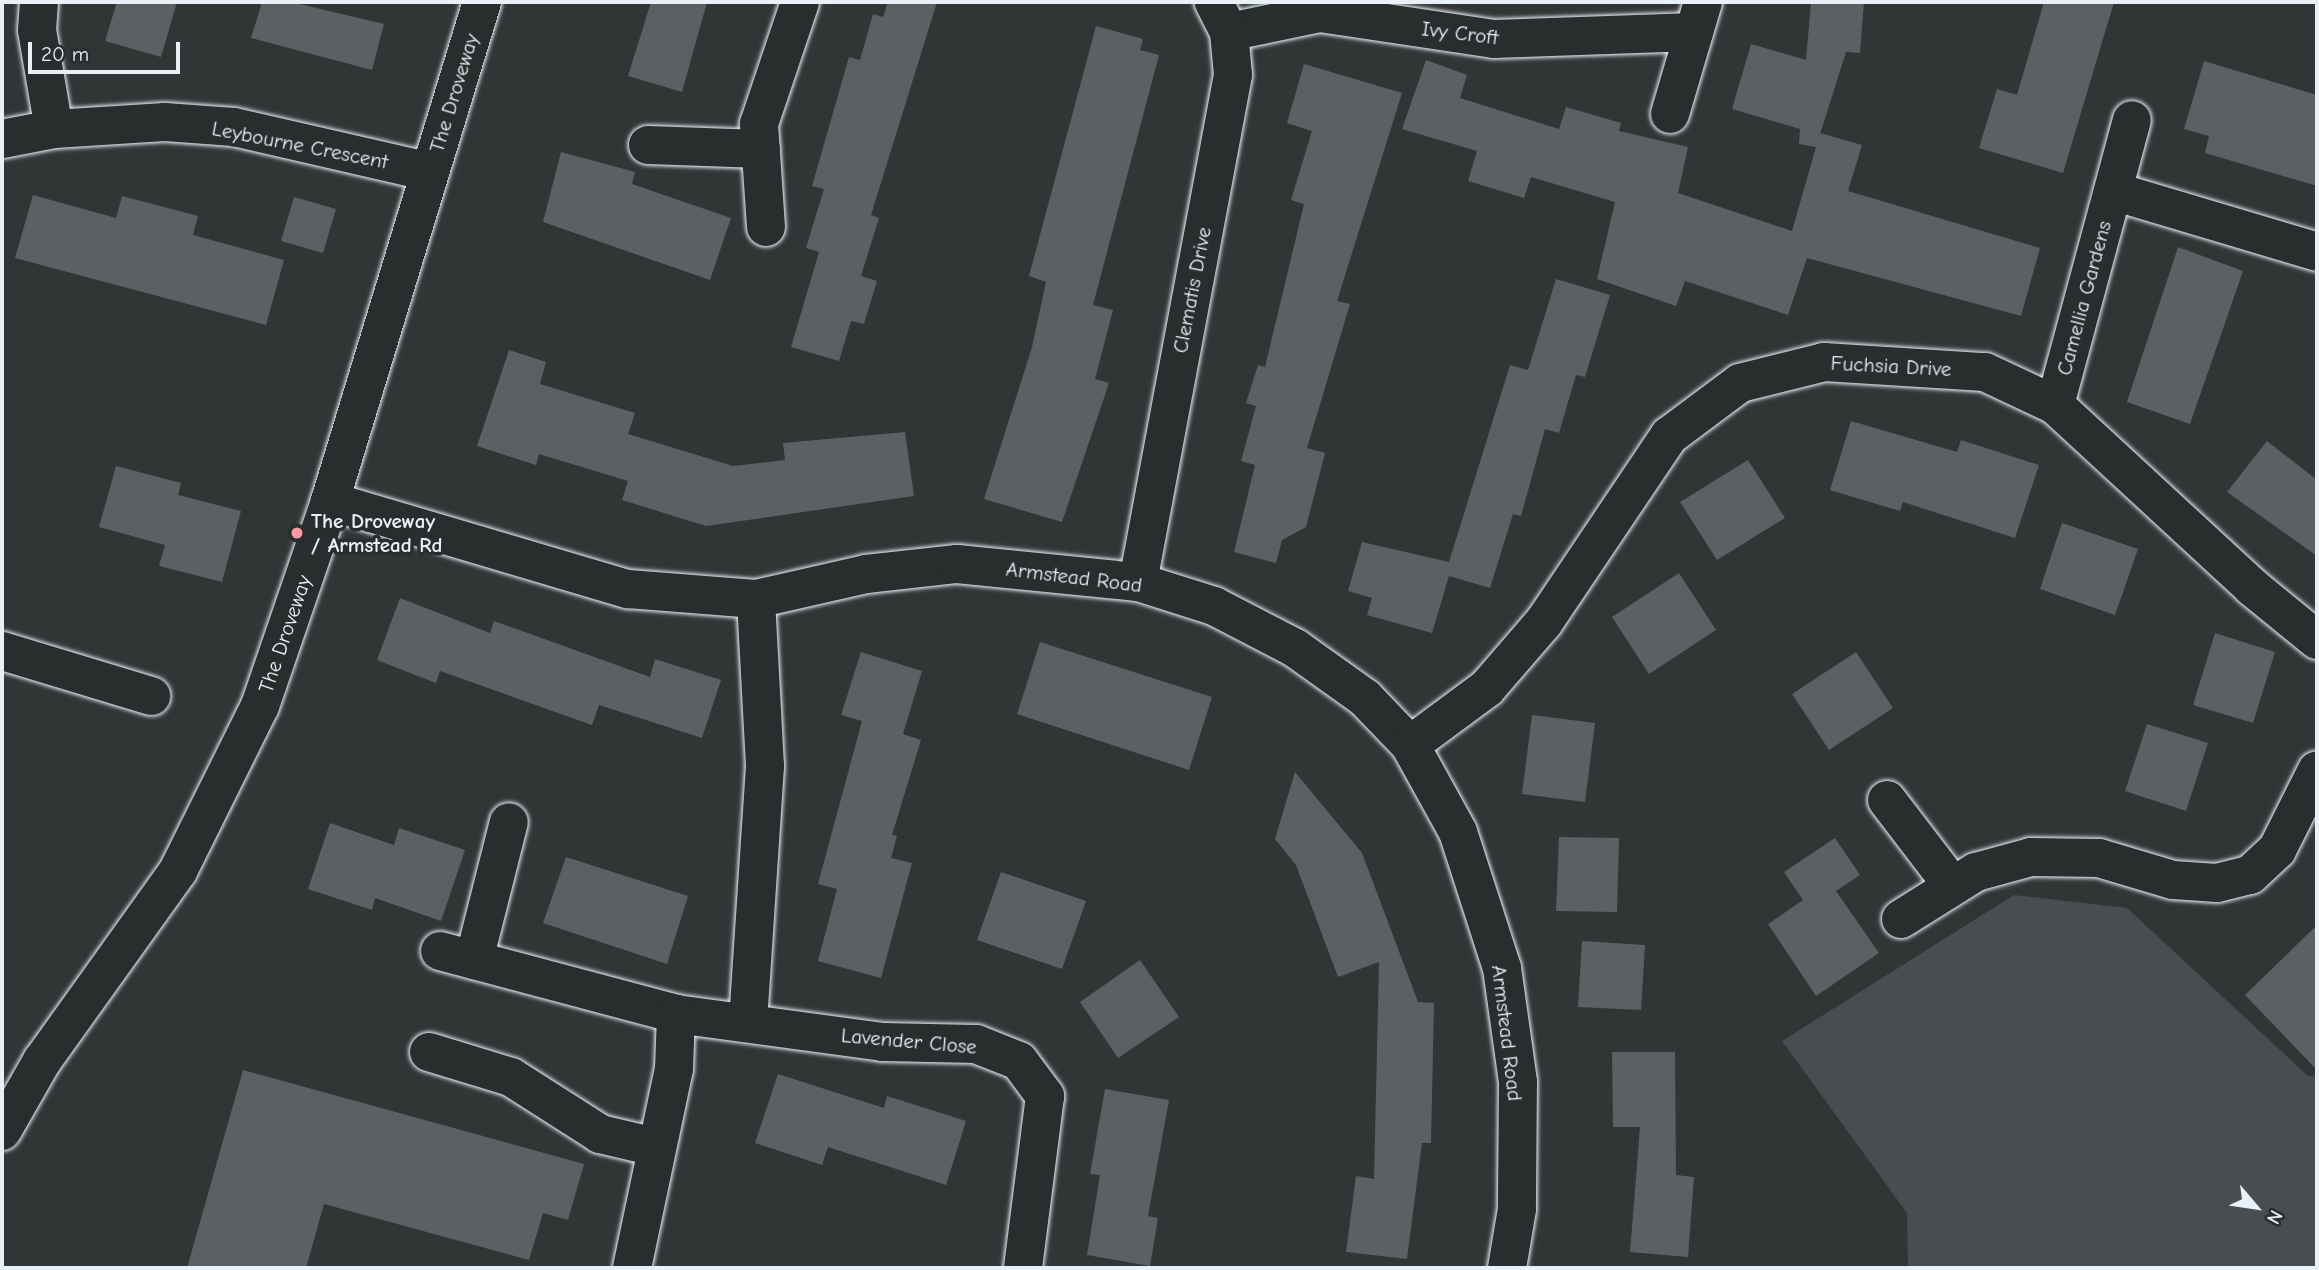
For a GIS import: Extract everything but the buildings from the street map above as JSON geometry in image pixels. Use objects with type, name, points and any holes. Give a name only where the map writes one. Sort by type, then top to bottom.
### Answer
[{"type":"street","points":[[39,2],[37,30],[54,129]]},
{"type":"street","name":"The Droveway","points":[[2,1131],[42,1061],[178,871],[260,706],[330,501],[481,2]]},
{"type":"street","points":[[766,227],[759,124],[800,2]]},
{"type":"street","name":"Ivy Croft","points":[[1221,17],[1320,13],[1494,39],[1698,17],[1670,114]]},
{"type":"street","name":"Clematis Drive","points":[[1138,582],[1233,75],[1221,17]]},
{"type":"street","name":"Camellia Gardens","points":[[2055,405],[2132,120]]},
{"type":"street","name":"Leybourne Crescent","points":[[2,139],[54,129],[165,122],[234,127],[430,172]]},
{"type":"street","points":[[648,145],[761,149]]},
{"type":"street","name":"Camellia Gardens","points":[[2113,191],[2317,252]]},
{"type":"street","name":"Fuchsia Drive","points":[[1409,745],[1487,688],[1544,622],[1627,491],[1669,436],[1740,383],[1824,362],[1905,364],[1985,372],[2055,405],[2252,587],[2317,640]]},
{"type":"street","name":"Armstead Road","points":[[330,501],[628,589],[756,599],[866,575],[957,564],[1138,582],[1214,606],[1295,648],[1365,698],[1409,745],[1458,832],[1502,968],[1518,1082],[1517,1209],[1507,1268]]},
{"type":"street","points":[[748,1022],[765,766],[756,599]]},
{"type":"street","points":[[2,651],[151,696]]},
{"type":"street","points":[[1901,919],[1976,872],[2031,857],[2099,858],[2172,880],[2241,878],[2277,850],[2317,770]]},
{"type":"street","points":[[1887,800],[1952,885]]},
{"type":"street","name":"Lavender Close","points":[[509,822],[457,955],[676,1014],[883,1042],[976,1044],[1019,1061],[1045,1096],[1023,1268]]},
{"type":"street","points":[[632,1268],[674,1069],[676,1014]]},
{"type":"street","points":[[429,1052],[511,1077],[600,1134],[656,1147]]},
{"type":"street","name":"The Droveway","points":[[2,1096],[42,1061]]},
{"type":"shaded area","points":[[2014,895],[2127,908],[2308,1076],[2317,1075],[2317,1268],[1908,1268],[1907,1213],[1782,1041]]},
{"type":"place","name":"The Droveway / Armstead Rd","points":[[297,533]]}]
